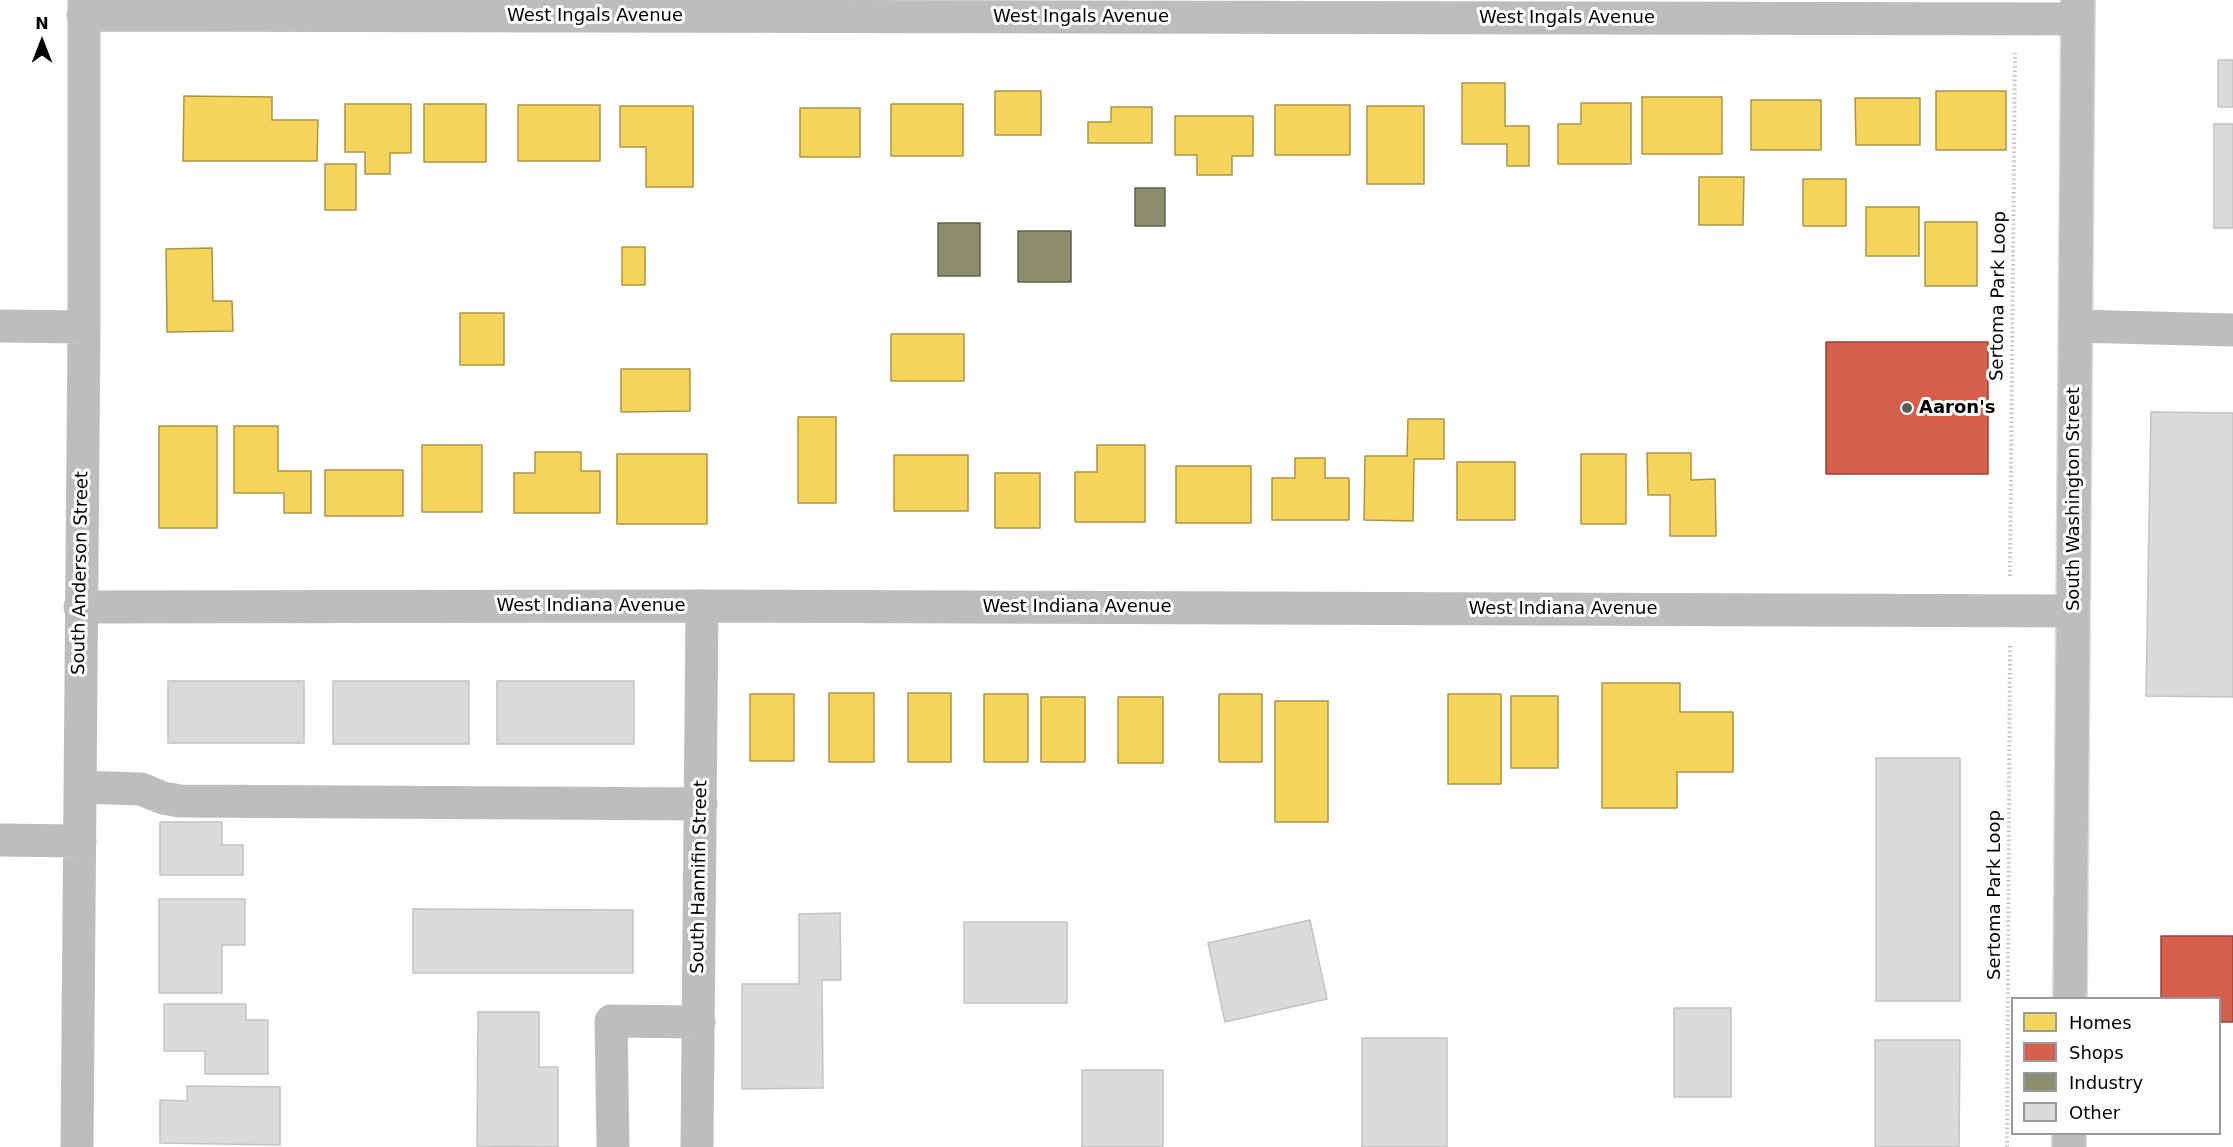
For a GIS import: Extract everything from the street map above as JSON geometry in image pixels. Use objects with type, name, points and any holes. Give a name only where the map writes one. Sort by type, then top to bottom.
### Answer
[{"type":"street","name":"West Ingals Avenue","points":[[83,8],[2078,9]]},
{"type":"street","name":"South Anderson Street","points":[[77,1147],[84,327],[83,8]]},
{"type":"street","name":"South Washington Street","points":[[2070,997],[2078,9]]},
{"type":"street","points":[[0,326],[84,327]]},
{"type":"street","points":[[2074,326],[2233,330]]},
{"type":"street","name":"West Indiana Avenue","points":[[80,607],[702,606],[2073,611]]},
{"type":"street","name":"South Hannifin Street","points":[[697,1147],[702,606]]},
{"type":"street","points":[[80,787],[141,789],[163,798],[180,801],[701,804]]},
{"type":"street","points":[[0,840],[80,841]]},
{"type":"street","points":[[613,1147],[611,1021],[699,1022]]},
{"type":"path","name":"Sertoma Park Loop","points":[[2010,576],[2015,52]]},
{"type":"path","name":"Sertoma Park Loop","points":[[2007,1147],[2010,642]]},
{"type":"building: Homes","points":[[1462,83],[1505,83],[1505,126],[1529,126],[1529,166],[1507,166],[1507,144],[1462,144]]},
{"type":"building: Homes","points":[[995,91],[1041,91],[1041,135],[995,135]]},
{"type":"building: Homes","points":[[1936,91],[2006,91],[2006,150],[1936,150]]},
{"type":"building: Homes","points":[[184,96],[272,97],[272,120],[318,120],[317,161],[183,161]]},
{"type":"building: Homes","points":[[1642,97],[1722,97],[1722,154],[1642,154]]},
{"type":"building: Homes","points":[[1855,98],[1920,98],[1920,145],[1856,145]]},
{"type":"building: Homes","points":[[1751,100],[1821,100],[1821,150],[1751,150]]},
{"type":"building: Homes","points":[[1581,103],[1631,103],[1631,164],[1558,164],[1558,124],[1581,124]]},
{"type":"building: Homes","points":[[345,104],[411,104],[411,153],[390,153],[390,174],[365,174],[365,152],[345,152]]},
{"type":"building: Homes","points":[[424,104],[486,104],[486,162],[424,162]]},
{"type":"building: Homes","points":[[891,104],[963,104],[963,156],[891,156]]},
{"type":"building: Homes","points":[[518,105],[600,105],[600,161],[518,161]]},
{"type":"building: Homes","points":[[1275,105],[1350,105],[1350,155],[1275,155]]},
{"type":"building: Homes","points":[[620,106],[693,106],[693,187],[646,187],[646,147],[620,147]]},
{"type":"building: Homes","points":[[1367,106],[1424,106],[1424,184],[1367,184]]},
{"type":"building: Homes","points":[[1111,107],[1152,107],[1152,143],[1088,143],[1088,122],[1111,122]]},
{"type":"building: Homes","points":[[800,108],[860,108],[860,157],[800,157]]},
{"type":"building: Homes","points":[[1175,116],[1253,116],[1253,156],[1232,156],[1232,175],[1197,175],[1197,155],[1175,155]]},
{"type":"building: Homes","points":[[325,164],[356,164],[356,210],[325,210]]},
{"type":"building: Homes","points":[[1699,177],[1744,177],[1743,225],[1699,225]]},
{"type":"building: Homes","points":[[1803,179],[1846,179],[1846,226],[1803,226]]},
{"type":"building: Homes","points":[[1866,207],[1919,207],[1919,256],[1866,256]]},
{"type":"building: Homes","points":[[1925,222],[1977,222],[1977,286],[1925,286]]},
{"type":"building: Homes","points":[[622,247],[645,247],[645,285],[622,285]]},
{"type":"building: Homes","points":[[212,248],[213,301],[232,301],[233,331],[167,332],[166,249]]},
{"type":"building: Homes","points":[[460,313],[504,313],[504,365],[460,365]]},
{"type":"building: Homes","points":[[891,334],[964,334],[964,381],[891,381]]},
{"type":"building: Homes","points":[[621,369],[690,369],[690,411],[621,412]]},
{"type":"building: Homes","points":[[798,417],[836,417],[836,503],[798,503]]},
{"type":"building: Homes","points":[[1408,419],[1444,419],[1444,459],[1414,459],[1413,521],[1364,520],[1365,456],[1407,456]]},
{"type":"building: Homes","points":[[159,426],[217,426],[217,528],[159,528]]},
{"type":"building: Homes","points":[[234,426],[278,426],[278,471],[311,471],[311,513],[284,513],[284,493],[234,493]]},
{"type":"building: Homes","points":[[422,445],[482,445],[482,512],[422,512]]},
{"type":"building: Homes","points":[[1097,445],[1145,445],[1145,522],[1075,522],[1075,472],[1097,472]]},
{"type":"building: Homes","points":[[535,452],[581,452],[581,471],[600,471],[600,513],[514,513],[514,473],[535,473]]},
{"type":"building: Homes","points":[[1647,453],[1691,453],[1691,480],[1715,479],[1716,536],[1670,536],[1670,495],[1648,495]]},
{"type":"building: Homes","points":[[617,454],[707,454],[707,524],[617,524]]},
{"type":"building: Homes","points":[[1581,454],[1626,454],[1626,524],[1581,524]]},
{"type":"building: Homes","points":[[894,455],[968,455],[968,511],[894,511]]},
{"type":"building: Homes","points":[[1295,458],[1325,458],[1325,478],[1349,478],[1349,520],[1272,520],[1272,478],[1295,478]]},
{"type":"building: Homes","points":[[1457,462],[1515,462],[1515,520],[1457,520]]},
{"type":"building: Homes","points":[[1176,466],[1251,466],[1251,523],[1176,523]]},
{"type":"building: Homes","points":[[325,470],[403,470],[403,516],[325,516]]},
{"type":"building: Homes","points":[[995,473],[1040,473],[1040,528],[995,528]]},
{"type":"building: Homes","points":[[1602,683],[1680,683],[1680,712],[1733,712],[1733,772],[1677,772],[1677,808],[1602,808]]},
{"type":"building: Homes","points":[[829,693],[874,693],[874,762],[829,762]]},
{"type":"building: Homes","points":[[908,693],[951,693],[951,762],[908,762]]},
{"type":"building: Homes","points":[[750,694],[794,694],[794,761],[750,761]]},
{"type":"building: Homes","points":[[984,694],[1028,694],[1028,762],[984,762]]},
{"type":"building: Homes","points":[[1219,694],[1262,694],[1262,762],[1219,762]]},
{"type":"building: Homes","points":[[1448,694],[1501,694],[1501,784],[1448,784]]},
{"type":"building: Homes","points":[[1511,696],[1558,696],[1558,768],[1511,768]]},
{"type":"building: Homes","points":[[1041,697],[1085,697],[1085,762],[1041,762]]},
{"type":"building: Homes","points":[[1118,697],[1163,697],[1163,763],[1118,763]]},
{"type":"building: Homes","points":[[1275,701],[1328,701],[1328,822],[1275,822]]},
{"type":"building: Shops","name":"Aaron's","points":[[1826,342],[1988,342],[1988,474],[1826,474]]},
{"type":"building: Shops","points":[[2161,936],[2233,936],[2233,1022],[2221,1022],[2221,997],[2161,997]]},
{"type":"building: Industry","points":[[1135,188],[1165,188],[1165,226],[1135,226]]},
{"type":"building: Industry","points":[[938,223],[980,223],[980,276],[938,276]]},
{"type":"building: Industry","points":[[1018,231],[1071,231],[1071,282],[1018,282]]},
{"type":"building: Other","points":[[2218,60],[2233,60],[2233,107],[2218,107]]},
{"type":"building: Other","points":[[2214,124],[2233,124],[2233,228],[2214,228]]},
{"type":"building: Other","points":[[2151,412],[2233,413],[2233,697],[2146,696]]},
{"type":"building: Other","points":[[168,681],[304,681],[304,743],[168,743]]},
{"type":"building: Other","points":[[333,681],[469,681],[469,744],[333,744]]},
{"type":"building: Other","points":[[497,681],[634,681],[634,744],[497,744]]},
{"type":"building: Other","points":[[1876,758],[1960,758],[1960,1001],[1876,1001]]},
{"type":"building: Other","points":[[160,822],[222,822],[222,845],[243,845],[243,875],[160,875]]},
{"type":"building: Other","points":[[159,899],[245,899],[245,945],[222,945],[222,993],[159,993]]},
{"type":"building: Other","points":[[413,909],[633,910],[633,973],[413,973]]},
{"type":"building: Other","points":[[840,913],[841,980],[822,980],[823,1088],[742,1089],[742,984],[799,984],[799,914]]},
{"type":"building: Other","points":[[1310,920],[1327,999],[1225,1022],[1208,943]]},
{"type":"building: Other","points":[[964,922],[1067,922],[1067,1003],[964,1003]]},
{"type":"building: Other","points":[[164,1004],[246,1004],[246,1020],[268,1020],[268,1074],[205,1074],[205,1051],[164,1051]]},
{"type":"building: Other","points":[[1674,1008],[1731,1008],[1731,1097],[1674,1097]]},
{"type":"building: Other","points":[[478,1012],[539,1012],[539,1067],[558,1067],[558,1147],[477,1146]]},
{"type":"building: Other","points":[[1362,1038],[1447,1038],[1447,1147],[1362,1147]]},
{"type":"building: Other","points":[[1875,1040],[1960,1040],[1959,1147],[1875,1147]]},
{"type":"building: Other","points":[[1082,1070],[1163,1070],[1163,1147],[1082,1147]]},
{"type":"building: Other","points":[[187,1086],[280,1087],[280,1145],[160,1143],[160,1100],[187,1101]]},
{"type":"place","name":"Aaron's","points":[[1907,408]]}]
